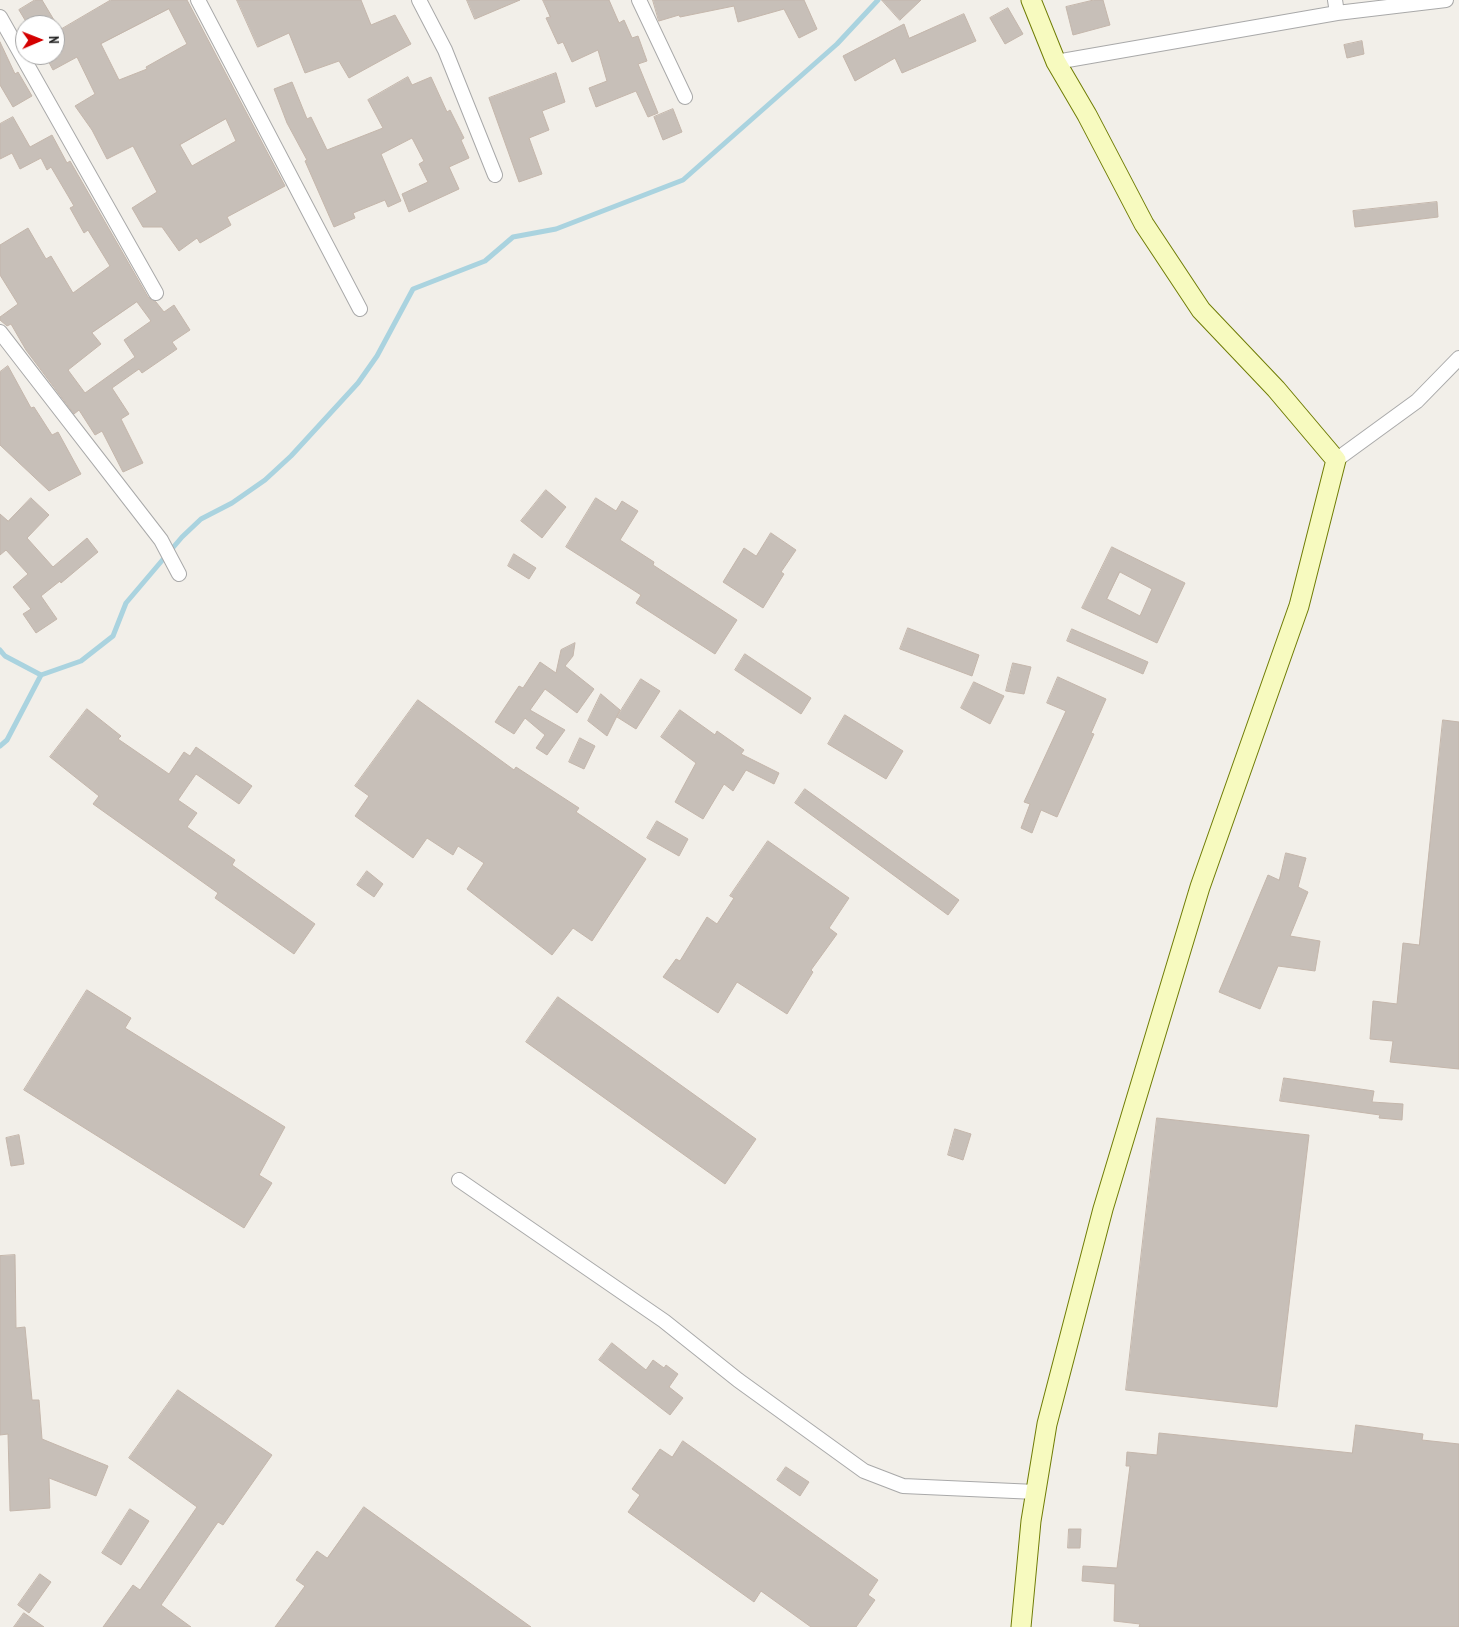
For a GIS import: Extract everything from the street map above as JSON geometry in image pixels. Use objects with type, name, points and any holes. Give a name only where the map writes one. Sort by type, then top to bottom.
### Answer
[{"type":"street","points":[[198,0],[360,309]]},
{"type":"street","points":[[419,0],[445,50],[495,175]]},
{"type":"street","points":[[639,0],[685,98]]},
{"type":"street","points":[[1031,0],[1056,62],[1087,115],[1144,224],[1201,310],[1276,388],[1336,460]]},
{"type":"street","points":[[1056,62],[1336,6],[1446,0]]},
{"type":"street","points":[[0,17],[156,292]]},
{"type":"street","points":[[0,332],[161,540],[178,574]]},
{"type":"street","points":[[1021,1627],[1036,1492],[1047,1424],[1103,1209],[1200,887],[1299,606],[1336,460],[1417,400],[1459,358]]},
{"type":"street","points":[[459,1180],[664,1321],[738,1380],[864,1471],[903,1486],[1036,1492]]},
{"type":"building","points":[[35,0],[42,0],[51,15],[22,15],[19,10]]},
{"type":"building","points":[[111,0],[187,0],[285,186],[227,217],[231,225],[200,243],[197,238],[179,251],[162,227],[143,227],[132,208],[157,192],[133,146],[107,159],[92,130],[75,106],[95,94],[77,57],[65,64],[65,27]],"holes":[[[169,9],[187,44],[146,67],[147,69],[119,80],[101,44]],[[226,119],[236,141],[192,166],[180,145]]]},
{"type":"building","points":[[237,0],[361,0],[371,25],[395,15],[411,44],[349,78],[339,61],[305,73],[289,33],[258,47]]},
{"type":"building","points":[[467,0],[520,0],[475,19]]},
{"type":"building","points":[[543,0],[609,0],[619,23],[624,20],[632,38],[638,36],[647,61],[638,64],[658,113],[648,117],[636,91],[596,107],[589,88],[607,81],[598,50],[572,62],[563,42],[558,44],[546,18],[550,17]]},
{"type":"building","points":[[653,0],[804,0],[817,29],[799,38],[784,9],[738,22],[734,6],[680,17],[679,15],[659,21]]},
{"type":"building","points":[[882,0],[921,0],[900,20]]},
{"type":"building","points":[[1094,0],[1103,0],[1110,25],[1073,35],[1066,7]]},
{"type":"building","points":[[1008,8],[1023,34],[1005,44],[990,18]]},
{"type":"building","points":[[964,14],[976,41],[902,73],[895,58],[855,81],[843,56],[904,24],[909,38]]},
{"type":"building","points":[[1362,41],[1364,54],[1347,58],[1344,45]]},
{"type":"building","points":[[0,42],[15,74],[18,72],[32,96],[13,107],[0,85]]},
{"type":"building","points":[[50,65],[62,65],[53,70]]},
{"type":"building","points":[[556,73],[565,102],[542,111],[549,130],[529,138],[542,174],[519,182],[489,98]]},
{"type":"building","points":[[408,77],[412,85],[431,77],[447,112],[450,110],[464,138],[461,140],[469,158],[449,167],[459,189],[409,212],[402,194],[428,182],[419,164],[424,161],[412,138],[381,154],[401,201],[388,207],[385,200],[353,213],[355,218],[334,227],[305,161],[307,160],[287,123],[274,89],[292,82],[307,119],[311,117],[327,150],[383,128],[368,100]]},
{"type":"building","points":[[673,109],[682,132],[663,140],[654,117]]},
{"type":"building","points":[[13,117],[30,147],[52,135],[67,163],[70,161],[148,297],[156,302],[164,312],[174,305],[190,330],[172,342],[177,349],[142,373],[139,369],[112,388],[129,414],[121,419],[143,463],[123,472],[102,431],[95,435],[79,410],[74,414],[26,350],[11,324],[7,326],[0,320],[0,317],[18,304],[0,275],[0,245],[28,228],[46,259],[51,256],[73,293],[110,266],[88,230],[84,233],[70,208],[74,206],[51,167],[47,170],[41,158],[20,169],[12,153],[0,159],[0,124]],"holes":[[[137,302],[151,321],[124,340],[135,357],[85,393],[68,370],[101,344],[92,333]]]},
{"type":"building","points":[[1437,202],[1438,217],[1355,227],[1353,211]]},
{"type":"building","points":[[8,366],[31,408],[34,407],[52,435],[58,432],[81,474],[49,491],[0,445],[0,372]]},
{"type":"building","points":[[546,490],[566,507],[542,538],[521,521]]},
{"type":"building","points":[[31,498],[49,515],[27,538],[53,567],[87,538],[98,552],[61,583],[60,581],[41,596],[57,619],[36,633],[23,614],[31,609],[13,587],[28,574],[6,550],[0,555],[0,514],[8,521]]},
{"type":"building","points":[[596,498],[616,511],[622,501],[638,511],[620,540],[654,562],[653,565],[737,620],[715,654],[636,603],[641,595],[566,547]]},
{"type":"building","points":[[771,533],[796,550],[781,572],[784,574],[763,608],[723,582],[744,548],[756,556]]},
{"type":"building","points":[[1112,547],[1185,583],[1157,643],[1082,608]],"holes":[[[1120,572],[1152,589],[1140,616],[1107,599]]]},
{"type":"building","points":[[514,554],[536,568],[529,579],[508,566]]},
{"type":"building","points":[[908,628],[979,655],[972,676],[900,649]]},
{"type":"building","points":[[1072,629],[1148,662],[1143,674],[1067,641]]},
{"type":"building","points":[[575,643],[573,656],[565,666],[594,689],[577,713],[545,689],[530,710],[565,730],[547,755],[536,748],[545,735],[525,718],[514,734],[495,722],[519,686],[523,688],[540,662],[556,673],[561,650]]},
{"type":"building","points":[[745,654],[811,698],[801,714],[735,670]]},
{"type":"building","points":[[1013,663],[1031,667],[1024,694],[1006,691]]},
{"type":"building","points":[[1058,677],[1106,699],[1091,733],[1094,734],[1057,817],[1041,810],[1032,833],[1021,828],[1030,804],[1024,802],[1066,711],[1047,703]]},
{"type":"building","points":[[641,679],[660,691],[636,729],[617,717]]},
{"type":"building","points":[[974,682],[1004,696],[990,724],[961,708]]},
{"type":"building","points":[[601,694],[620,710],[607,736],[588,721]]},
{"type":"building","points":[[418,700],[514,770],[516,767],[579,808],[576,812],[646,859],[592,941],[573,928],[552,955],[467,889],[484,863],[458,846],[453,855],[427,838],[413,858],[355,816],[369,796],[355,786]]},
{"type":"building","points":[[87,709],[121,736],[118,739],[169,774],[184,752],[190,756],[196,747],[252,786],[239,804],[196,774],[178,800],[197,813],[187,827],[235,860],[232,865],[315,924],[294,954],[215,898],[218,893],[93,804],[99,796],[50,757]]},
{"type":"building","points":[[680,710],[715,735],[717,731],[744,750],[741,754],[779,773],[774,784],[746,770],[733,791],[724,784],[703,819],[675,802],[696,763],[661,737]]},
{"type":"building","points":[[845,715],[903,751],[886,779],[828,744]]},
{"type":"building","points":[[1443,720],[1459,722],[1459,1069],[1390,1062],[1393,1041],[1370,1039],[1373,1001],[1397,1004],[1403,943],[1419,945]]},
{"type":"building","points":[[580,738],[595,746],[584,769],[569,762]]},
{"type":"building","points":[[805,789],[959,900],[948,915],[795,803]]},
{"type":"building","points":[[657,821],[688,839],[679,856],[647,838]]},
{"type":"building","points":[[768,841],[849,898],[829,928],[837,934],[811,970],[813,972],[787,1014],[737,982],[718,1013],[663,977],[676,959],[680,961],[707,917],[717,924],[734,898],[730,896]]},
{"type":"building","points":[[1286,853],[1306,858],[1298,887],[1308,892],[1290,936],[1320,941],[1315,971],[1278,966],[1260,1009],[1219,992],[1268,875],[1279,880]]},
{"type":"building","points":[[367,871],[383,884],[374,897],[357,885]]},
{"type":"building","points":[[87,990],[131,1018],[125,1028],[285,1127],[259,1175],[272,1183],[244,1228],[24,1090]]},
{"type":"building","points":[[558,997],[756,1139],[725,1184],[526,1042]]},
{"type":"building","points":[[1284,1078],[1374,1091],[1372,1102],[1403,1104],[1402,1120],[1379,1118],[1380,1115],[1280,1101]]},
{"type":"building","points":[[1157,1118],[1309,1135],[1277,1407],[1126,1390]]},
{"type":"building","points":[[955,1129],[971,1134],[963,1160],[948,1155]]},
{"type":"building","points":[[19,1135],[24,1164],[11,1166],[6,1138]]},
{"type":"building","points":[[15,1255],[16,1328],[25,1327],[32,1400],[39,1400],[42,1439],[108,1466],[96,1496],[49,1478],[50,1508],[10,1511],[8,1434],[0,1435],[0,1256]]},
{"type":"building","points":[[612,1343],[646,1370],[653,1360],[664,1368],[666,1365],[678,1374],[669,1387],[683,1398],[670,1415],[599,1360]]},
{"type":"building","points":[[178,1390],[272,1455],[223,1525],[218,1522],[161,1605],[191,1627],[103,1627],[133,1585],[140,1590],[197,1507],[129,1458]]},
{"type":"building","points":[[1356,1425],[1423,1434],[1422,1440],[1459,1444],[1459,1627],[1139,1627],[1140,1624],[1114,1621],[1115,1584],[1082,1581],[1083,1566],[1117,1568],[1130,1466],[1126,1466],[1127,1452],[1157,1455],[1159,1433],[1352,1453]]},
{"type":"building","points":[[683,1441],[878,1580],[868,1595],[875,1600],[856,1627],[811,1627],[761,1591],[754,1602],[628,1512],[640,1495],[632,1489],[660,1449],[672,1457]]},
{"type":"building","points":[[786,1467],[809,1482],[800,1496],[777,1480]]},
{"type":"building","points":[[364,1507],[531,1627],[275,1627],[305,1586],[296,1580],[317,1551],[327,1558]]},
{"type":"building","points":[[130,1509],[149,1521],[121,1565],[102,1553]]},
{"type":"building","points":[[1069,1529],[1081,1529],[1080,1548],[1068,1548]]},
{"type":"building","points":[[40,1574],[51,1582],[29,1613],[18,1605]]},
{"type":"building","points":[[24,1613],[44,1627],[14,1627]]},
{"type":"waterway","points":[[0,650],[5,656],[41,675],[81,661],[113,636],[126,603],[182,537],[201,519],[232,503],[265,480],[291,456],[358,383],[377,356],[413,289],[485,261],[513,237],[556,229],[683,180],[837,44],[878,0]]},
{"type":"waterway","points":[[0,746],[7,740],[41,675]]}]
